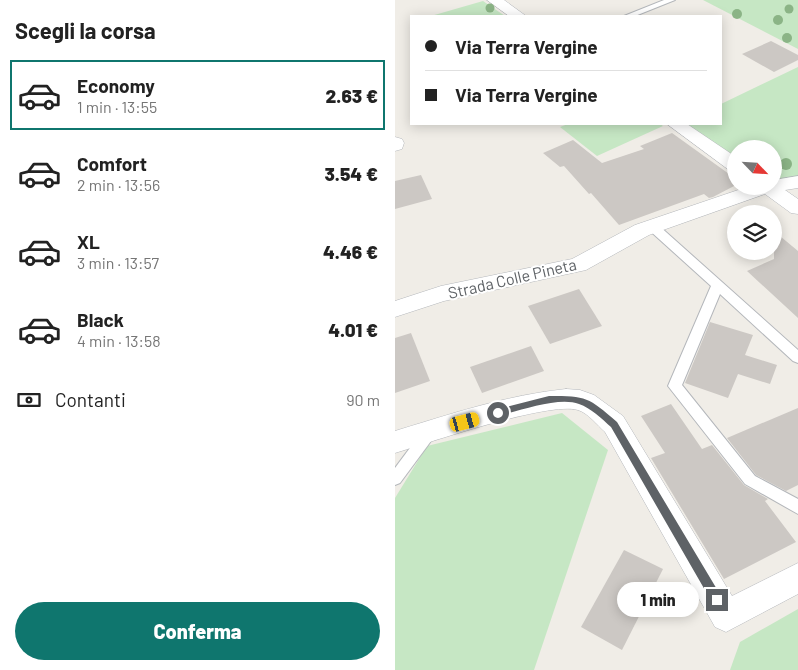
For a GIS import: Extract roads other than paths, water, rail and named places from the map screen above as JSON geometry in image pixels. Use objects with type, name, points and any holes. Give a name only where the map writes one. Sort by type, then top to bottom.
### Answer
[{"type":"street","points":[[493,0],[517,15]]},
{"type":"street","points":[[677,125],[727,160]]},
{"type":"street","points":[[783,184],[798,182]]},
{"type":"street","name":"Strada Colle Pineta","points":[[395,309],[441,294],[578,265],[642,230],[742,195]]},
{"type":"street","points":[[780,195],[798,208]]},
{"type":"street","points":[[395,442],[549,399],[579,399],[591,405],[614,424],[726,616],[798,578]]},
{"type":"lane","points":[[631,15],[671,0]]},
{"type":"lane","points":[[653,227],[798,358]]},
{"type":"lane","points":[[718,285],[675,386],[750,480],[798,507]]},
{"type":"lane","points":[[395,479],[431,431]]}]
